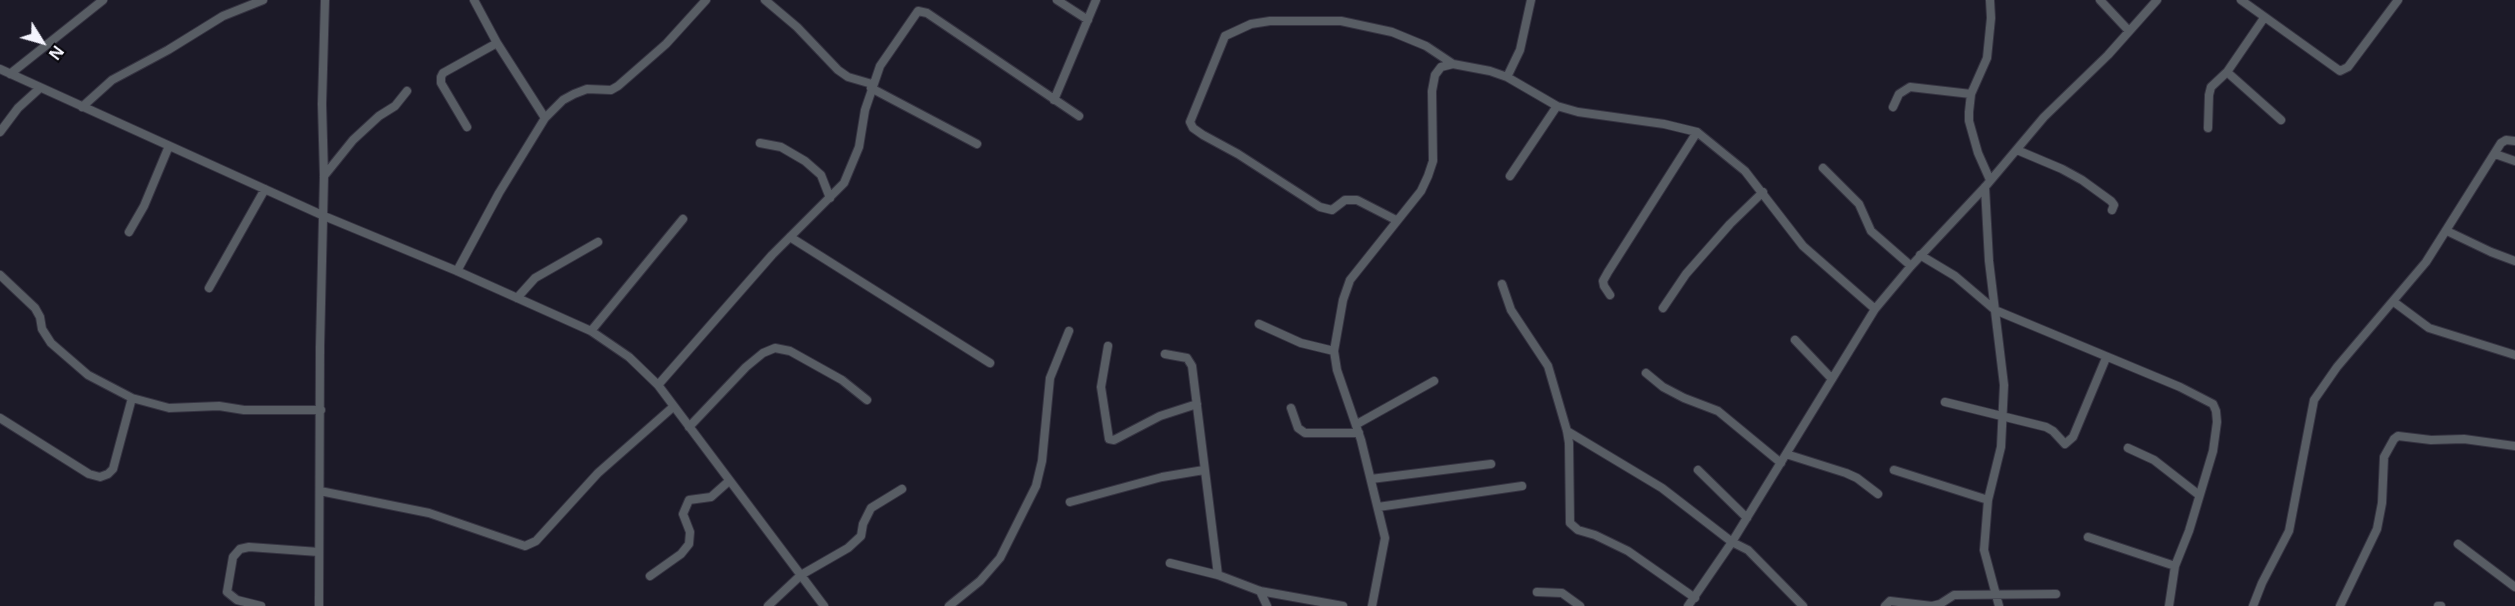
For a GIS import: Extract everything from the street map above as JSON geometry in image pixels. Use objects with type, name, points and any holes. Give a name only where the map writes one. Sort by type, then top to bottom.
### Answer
[{"type":"street","points":[[10,74],[102,0]]},
{"type":"street","points":[[82,107],[112,80],[168,50],[223,16],[263,0]]},
{"type":"street","points":[[319,606],[324,216],[322,104],[325,0]]},
{"type":"street","points":[[474,0],[497,43],[545,118]]},
{"type":"street","points":[[457,271],[545,118],[563,100],[574,94],[587,89],[611,90],[618,86],[666,44],[706,0]]},
{"type":"street","points":[[765,0],[848,77],[872,86],[977,144]]},
{"type":"street","points":[[1057,0],[1088,20]]},
{"type":"street","points":[[1054,100],[1096,0]]},
{"type":"street","points":[[1507,77],[1520,50],[1531,0]]},
{"type":"street","points":[[1990,0],[1991,18],[1987,57],[1971,93],[1969,121],[1988,184],[1989,261],[2004,385],[2001,447],[1988,500],[1984,550],[1999,606]]},
{"type":"street","points":[[2100,0],[2129,32]]},
{"type":"street","points":[[1688,606],[1732,542],[1875,309],[1920,255],[1988,184],[2044,117],[2129,32],[2157,0]]},
{"type":"street","points":[[2241,0],[2340,71],[2348,67],[2398,0]]},
{"type":"street","points":[[658,386],[790,237],[844,183],[859,147],[865,110],[872,86],[887,52],[913,15],[922,11],[1079,116]]},
{"type":"street","points":[[2208,128],[2210,91],[2227,72],[2264,18]]},
{"type":"street","points":[[1396,220],[1357,200],[1345,200],[1332,210],[1320,207],[1238,154],[1203,135],[1193,128],[1190,122],[1224,36],[1251,24],[1270,21],[1341,21],[1392,32],[1426,46],[1453,64]]},
{"type":"street","points":[[467,127],[441,83],[441,77],[443,73],[497,43]]},
{"type":"street","points":[[1372,606],[1385,545],[1371,478],[1359,433],[1337,370],[1334,351],[1343,300],[1350,280],[1421,190],[1428,176],[1433,161],[1432,91],[1434,79],[1441,67],[1453,64],[1471,66],[1507,77],[1557,106],[1578,112],[1664,124],[1696,132],[1745,171],[1807,250],[1875,309]]},
{"type":"street","points":[[0,69],[324,216],[457,271],[591,331],[629,357],[658,386],[824,606]]},
{"type":"street","points":[[2227,72],[2280,120]]},
{"type":"street","points":[[1893,107],[1899,94],[1910,87],[1971,93]]},
{"type":"street","points":[[0,132],[18,108],[40,88]]},
{"type":"street","points":[[324,176],[353,140],[379,116],[396,106],[406,91]]},
{"type":"street","points":[[1510,176],[1557,106]]},
{"type":"street","points":[[1610,295],[1603,281],[1696,132]]},
{"type":"street","points":[[2253,606],[2262,583],[2289,531],[2314,400],[2337,367],[2394,303],[2447,231],[2501,142],[2515,141]]},
{"type":"street","points":[[760,142],[781,147],[804,161],[821,175],[830,198]]},
{"type":"street","points":[[129,232],[144,206],[169,146]]},
{"type":"street","points":[[2017,150],[2082,180],[2111,201],[2114,205],[2112,210]]},
{"type":"street","points":[[2495,154],[2515,161]]},
{"type":"street","points":[[1983,165],[1999,171]]},
{"type":"street","points":[[1823,168],[1859,204],[1871,231],[1911,266]]},
{"type":"street","points":[[209,288],[265,189]]},
{"type":"street","points":[[1663,308],[1686,274],[1730,224],[1763,192]]},
{"type":"street","points":[[591,331],[683,219]]},
{"type":"street","points":[[2447,231],[2515,261]]},
{"type":"street","points":[[790,237],[990,363]]},
{"type":"street","points":[[517,298],[535,278],[598,242]]},
{"type":"street","points":[[1920,255],[1955,276],[1995,310],[2180,387],[2213,404],[2217,411],[2213,451],[2189,531],[2175,566],[2169,606]]},
{"type":"street","points":[[0,275],[35,308],[40,317],[42,329],[51,343],[88,375],[132,398],[169,408],[219,406],[244,410],[321,410]]},
{"type":"street","points":[[1502,284],[1511,310],[1548,366],[1567,431],[1570,523],[1578,530],[1595,535],[1628,551],[1695,598]]},
{"type":"street","points":[[2394,303],[2429,328],[2515,356]]},
{"type":"street","points":[[1259,324],[1301,343],[1334,351]]},
{"type":"street","points":[[949,606],[980,581],[1000,558],[1036,486],[1040,475],[1050,378],[1069,331]]},
{"type":"street","points":[[1795,339],[1832,379]]},
{"type":"street","points":[[1108,346],[1101,387],[1109,439],[1114,440],[1161,416],[1197,404]]},
{"type":"street","points":[[689,427],[746,367],[763,353],[775,348],[790,351],[842,380],[867,400]]},
{"type":"street","points":[[1165,354],[1182,356],[1191,361],[1218,575]]},
{"type":"street","points":[[1945,402],[2003,415],[2046,428],[2053,431],[2065,444],[2070,442],[2106,358]]},
{"type":"street","points":[[1646,373],[1663,387],[1718,411],[1781,463]]},
{"type":"street","points":[[1356,424],[1434,381]]},
{"type":"street","points":[[0,418],[89,474],[100,477],[113,469],[132,398]]},
{"type":"street","points":[[320,491],[429,513],[525,546],[536,541],[598,474],[674,406]]},
{"type":"street","points":[[1291,408],[1298,428],[1305,433],[1359,433]]},
{"type":"street","points":[[1567,431],[1662,488],[1732,542],[1748,550],[1803,606]]},
{"type":"street","points":[[2340,606],[2377,529],[2382,503],[2384,457],[2394,439],[2398,436],[2431,440],[2464,439],[2515,446]]},
{"type":"street","points":[[2128,448],[2160,464],[2199,495]]},
{"type":"street","points":[[1786,454],[1846,473],[1857,478],[1878,494]]},
{"type":"street","points":[[1371,478],[1491,464]]},
{"type":"street","points":[[1070,502],[1162,477],[1204,470]]},
{"type":"street","points":[[1698,470],[1747,518]]},
{"type":"street","points":[[1894,470],[1988,500]]},
{"type":"street","points":[[650,576],[681,554],[689,544],[690,532],[683,514],[689,500],[711,497],[729,481]]},
{"type":"street","points":[[1378,507],[1522,486]]},
{"type":"street","points":[[768,606],[801,575],[848,548],[861,536],[863,524],[871,508],[902,489]]},
{"type":"street","points":[[2088,537],[2175,566]]},
{"type":"street","points":[[2458,544],[2515,587]]},
{"type":"street","points":[[261,606],[237,600],[227,592],[233,556],[240,549],[249,546],[319,552]]},
{"type":"street","points":[[1170,563],[1218,575],[1260,591],[1343,606]]},
{"type":"street","points":[[1260,591],[1267,606]]},
{"type":"street","points":[[1537,592],[1562,593],[1580,606]]},
{"type":"street","points":[[1885,606],[1890,600],[1932,606],[1940,604],[1954,594],[2056,594]]}]
